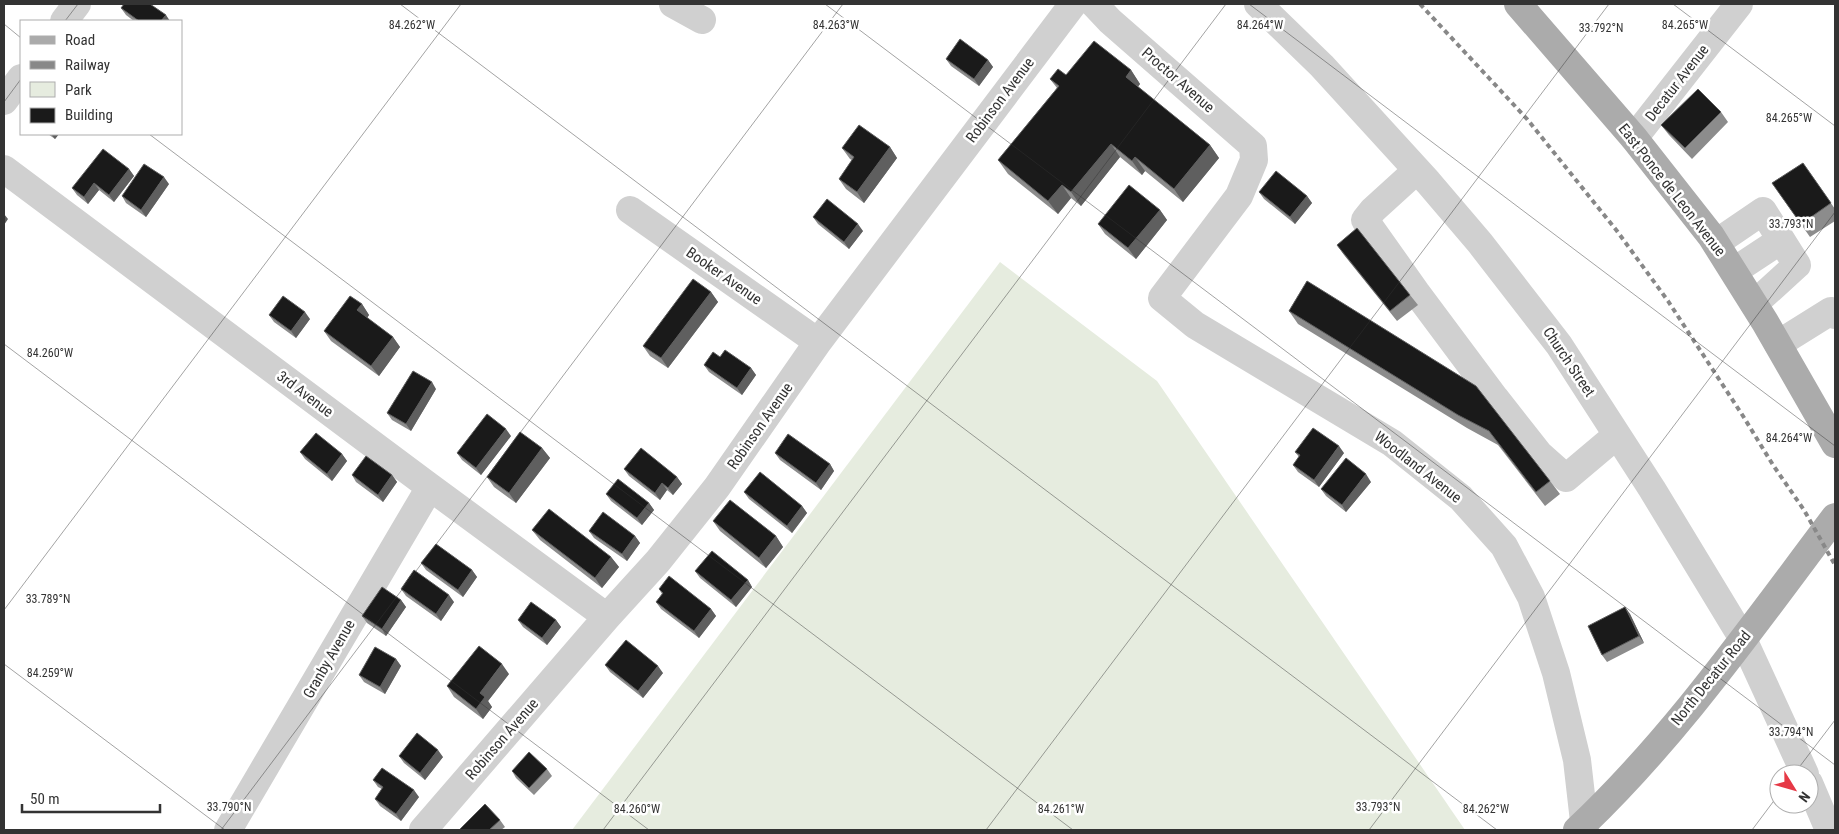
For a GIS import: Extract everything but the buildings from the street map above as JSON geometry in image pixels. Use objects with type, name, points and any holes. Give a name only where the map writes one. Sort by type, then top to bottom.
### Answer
[{"type":"main road","name":"East Ponce de Leon Avenue","points":[[1518,4],[1634,138],[1716,243],[1778,344],[1835,444]]},
{"type":"main road","name":"North Decatur Road","points":[[1582,828],[1640,764],[1743,639],[1835,517]]},
{"type":"street","points":[[65,20],[77,4]]},
{"type":"street","points":[[673,4],[702,20]]},
{"type":"street","name":"Robinson Avenue","points":[[423,830],[607,617],[658,562],[717,488],[818,342],[1073,4]]},
{"type":"street","name":"Proctor Avenue","points":[[1094,4],[1110,21],[1253,146],[1254,160]]},
{"type":"street","name":"Church Street","points":[[1258,4],[1322,66],[1417,170],[1480,243],[1559,345],[1652,489],[1743,639],[1800,764]]},
{"type":"street","name":"Decatur Avenue","points":[[1634,138],[1739,4]]},
{"type":"street","points":[[4,101],[20,79]]},
{"type":"street","name":"Woodland Avenue","points":[[1254,160],[1239,196],[1162,298],[1194,325],[1392,443],[1461,498],[1504,546],[1530,597],[1556,673],[1576,760],[1582,828]]},
{"type":"street","name":"3rd Avenue","points":[[4,169],[607,617]]},
{"type":"street","points":[[1417,170],[1373,210],[1365,220],[1495,398],[1540,454],[1566,478],[1617,435]]},
{"type":"street","name":"Booker Avenue","points":[[630,210],[818,342]]},
{"type":"street","points":[[1716,243],[1763,211],[1797,265],[1754,304]]},
{"type":"street","points":[[1734,271],[1781,240]]},
{"type":"street","points":[[1778,344],[1831,311],[1835,315]]},
{"type":"street","name":"Granby Avenue","points":[[228,830],[430,487]]},
{"type":"street","points":[[1819,806],[1829,830]]},
{"type":"green space","points":[[1000,262],[1157,381],[1465,830],[572,830]]},
{"type":"railway","points":[[1420,4],[1527,119],[1617,231],[1668,301],[1804,510],[1835,565]]}]
